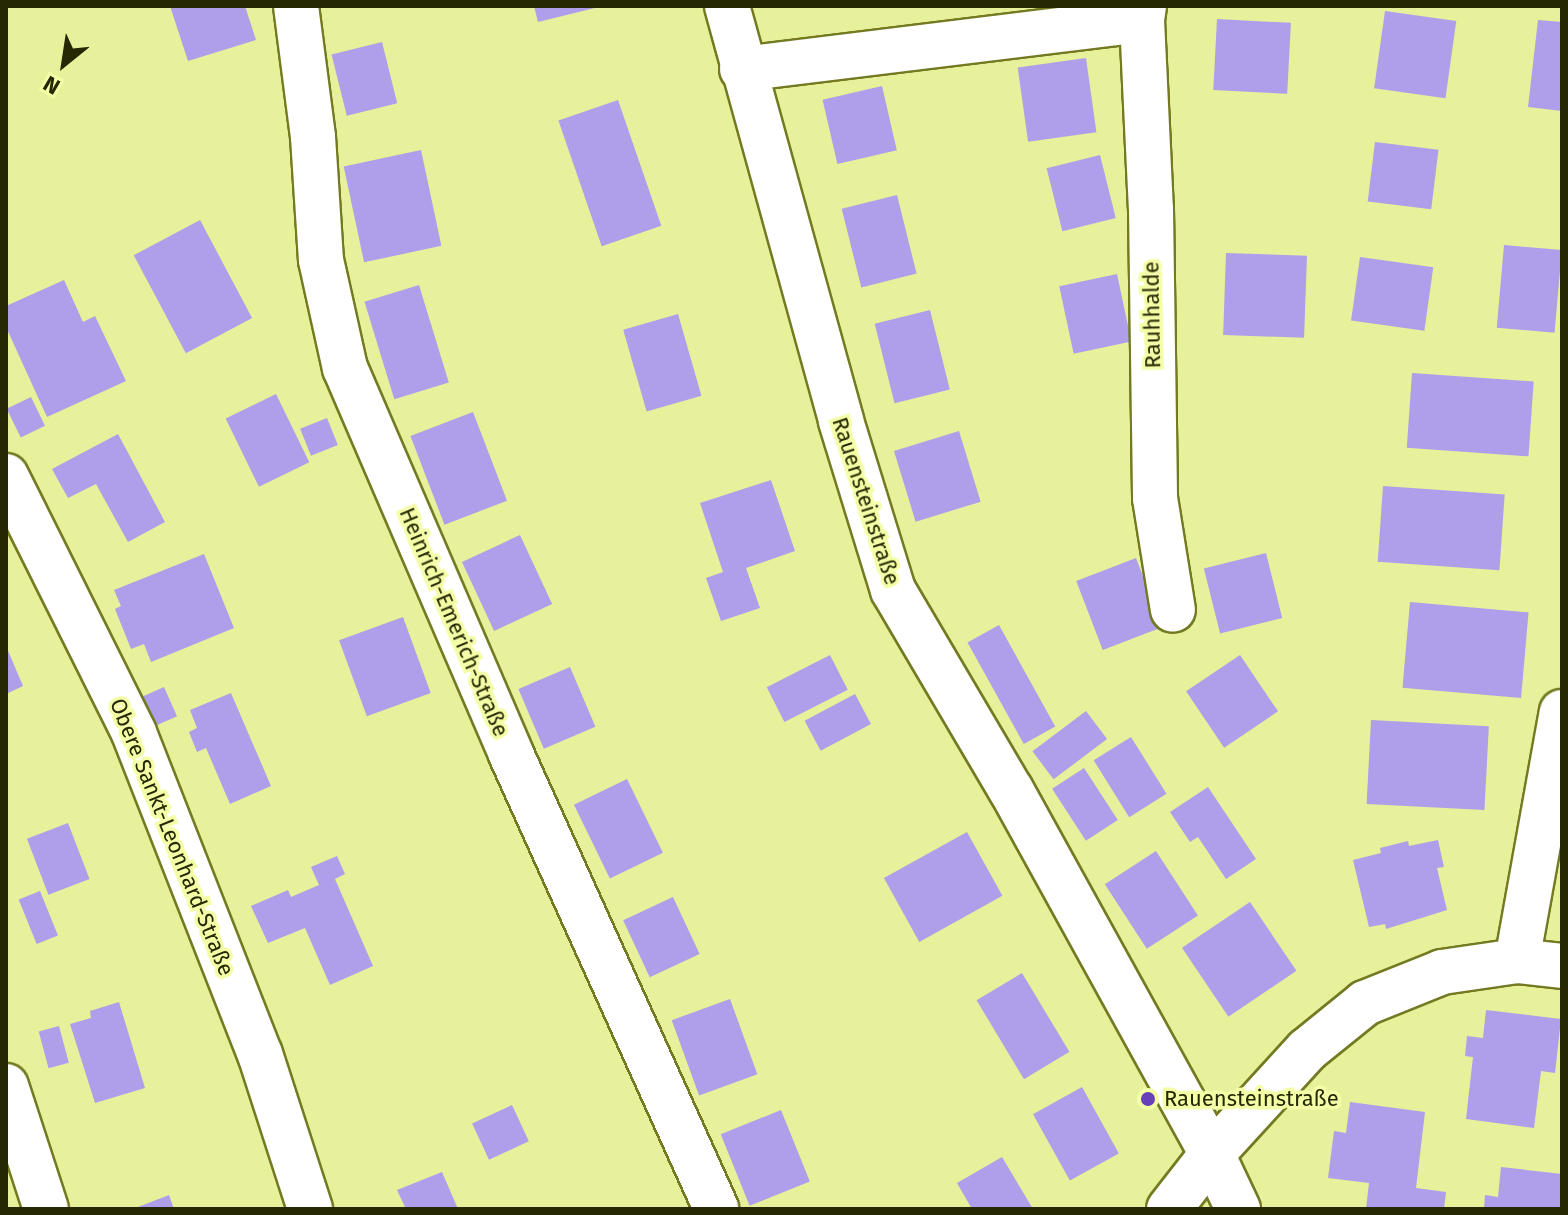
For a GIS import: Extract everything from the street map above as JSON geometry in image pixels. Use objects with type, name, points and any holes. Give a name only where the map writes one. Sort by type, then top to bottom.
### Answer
[{"type":"street","name":"Heinrich-Emerich-Straße","points":[[296,6],[313,137],[321,260],[345,368],[511,754],[716,1209]]},
{"type":"street","name":"Rauensteinstraße","points":[[727,6],[841,421],[893,590],[1011,790],[1212,1154],[1238,1209]]},
{"type":"street","name":"Rauhhalde","points":[[742,69],[1143,13],[1151,209],[1155,498],[1173,610]]},
{"type":"street","name":"Obere Sankt-Leonhard-Straße","points":[[6,476],[134,733],[260,1054],[310,1209]]},
{"type":"street","points":[[1517,961],[1562,712]]},
{"type":"street","points":[[1169,1209],[1212,1154],[1307,1050],[1365,1003],[1442,972],[1517,961],[1562,966]]},
{"type":"street","points":[[6,1086],[46,1209]]},
{"type":"building","points":[[170,6],[245,6],[256,40],[188,61]]},
{"type":"building","points":[[534,6],[599,6],[599,7],[538,22]]},
{"type":"building","points":[[1385,11],[1456,21],[1445,98],[1374,88]]},
{"type":"building","points":[[1217,19],[1291,23],[1287,94],[1213,90]]},
{"type":"building","points":[[1538,20],[1562,22],[1562,111],[1528,107]]},
{"type":"building","points":[[382,42],[397,103],[347,116],[332,55]]},
{"type":"building","points":[[1086,58],[1096,132],[1028,142],[1018,68]]},
{"type":"building","points":[[882,86],[897,150],[837,164],[823,100]]},
{"type":"building","points":[[618,100],[661,226],[602,246],[558,121]]},
{"type":"building","points":[[1375,142],[1439,150],[1431,209],[1368,202]]},
{"type":"building","points":[[421,150],[441,246],[364,262],[344,166]]},
{"type":"building","points":[[1100,155],[1116,218],[1062,231],[1047,168]]},
{"type":"building","points":[[897,195],[917,274],[861,287],[842,209]]},
{"type":"building","points":[[200,220],[252,318],[186,353],[134,255]]},
{"type":"building","points":[[1504,245],[1562,250],[1555,333],[1497,328]]},
{"type":"building","points":[[1226,253],[1307,256],[1304,338],[1223,335]]},
{"type":"building","points":[[1360,257],[1433,267],[1424,331],[1351,320]]},
{"type":"building","points":[[1117,274],[1131,341],[1074,354],[1059,286]]},
{"type":"building","points":[[64,280],[83,322],[95,316],[126,381],[47,417],[6,327],[6,306]]},
{"type":"building","points":[[419,285],[449,383],[394,399],[364,302]]},
{"type":"building","points":[[930,310],[950,390],[895,403],[875,324]]},
{"type":"building","points":[[678,314],[701,396],[647,411],[623,330]]},
{"type":"building","points":[[1412,373],[1534,382],[1528,456],[1407,448]]},
{"type":"building","points":[[276,394],[309,462],[259,487],[226,419]]},
{"type":"building","points":[[31,397],[45,426],[21,438],[7,409]]},
{"type":"building","points":[[473,412],[507,501],[444,525],[410,436]]},
{"type":"building","points":[[327,418],[338,445],[311,456],[300,429]]},
{"type":"building","points":[[959,431],[981,502],[916,522],[894,451]]},
{"type":"building","points":[[118,434],[165,522],[128,542],[96,484],[68,498],[52,469]]},
{"type":"building","points":[[771,480],[795,551],[746,568],[760,608],[721,621],[706,578],[723,572],[700,503]]},
{"type":"building","points":[[1383,486],[1505,495],[1499,570],[1378,562]]},
{"type":"building","points":[[520,535],[552,604],[494,631],[462,562]]},
{"type":"building","points":[[1266,553],[1282,618],[1220,633],[1204,568]]},
{"type":"building","points":[[204,554],[234,628],[151,662],[144,644],[131,649],[115,609],[121,606],[114,590]]},
{"type":"building","points":[[1136,558],[1163,627],[1103,650],[1076,581]]},
{"type":"building","points":[[1410,602],[1529,612],[1521,698],[1403,688]]},
{"type":"building","points":[[403,617],[431,693],[367,716],[339,640]]},
{"type":"building","points":[[999,625],[1055,726],[1024,744],[968,642]]},
{"type":"building","points":[[6,646],[23,686],[6,694]]},
{"type":"building","points":[[830,655],[848,690],[784,722],[767,687]]},
{"type":"building","points":[[1240,655],[1278,711],[1224,748],[1186,691]]},
{"type":"building","points":[[570,667],[595,727],[544,749],[518,689]]},
{"type":"building","points":[[164,687],[177,716],[155,726],[142,697]]},
{"type":"building","points":[[231,693],[271,786],[230,804],[206,748],[197,752],[189,732],[197,728],[190,710]]},
{"type":"building","points":[[855,694],[871,724],[821,751],[805,721]]},
{"type":"building","points":[[1086,711],[1107,739],[1054,779],[1032,751]]},
{"type":"building","points":[[1371,720],[1489,726],[1484,810],[1367,804]]},
{"type":"building","points":[[1131,737],[1167,794],[1129,817],[1094,760]]},
{"type":"building","points":[[1084,768],[1118,820],[1086,841],[1052,789]]},
{"type":"building","points":[[627,779],[663,853],[610,879],[574,805]]},
{"type":"building","points":[[1208,787],[1256,859],[1226,879],[1198,837],[1190,842],[1170,812]]},
{"type":"building","points":[[68,823],[90,879],[48,895],[27,839]]},
{"type":"building","points":[[967,832],[1002,896],[919,942],[884,878]]},
{"type":"building","points":[[1438,840],[1444,867],[1437,868],[1447,910],[1386,929],[1385,924],[1369,927],[1353,860],[1381,853],[1380,848],[1408,841],[1409,846]]},
{"type":"building","points":[[1156,851],[1198,916],[1147,949],[1105,884]]},
{"type":"building","points":[[337,856],[345,874],[335,879],[373,966],[330,985],[305,928],[268,943],[251,906],[288,890],[291,897],[319,885],[311,867]]},
{"type":"building","points":[[40,891],[58,936],[37,944],[19,900]]},
{"type":"building","points":[[673,897],[700,954],[650,977],[623,920]]},
{"type":"building","points":[[1250,902],[1296,971],[1228,1017],[1182,948]]},
{"type":"building","points":[[1022,973],[1069,1052],[1024,1079],[977,1000]]},
{"type":"building","points":[[730,999],[757,1074],[699,1095],[672,1020]]},
{"type":"building","points":[[119,1002],[145,1088],[95,1103],[70,1024],[91,1018],[90,1011]]},
{"type":"building","points":[[1486,1010],[1561,1019],[1555,1073],[1541,1071],[1534,1128],[1466,1119],[1473,1057],[1465,1056],[1467,1036],[1483,1038]]},
{"type":"building","points":[[59,1026],[69,1063],[49,1068],[39,1031]]},
{"type":"building","points":[[1082,1087],[1119,1153],[1070,1181],[1033,1114]]},
{"type":"building","points":[[1350,1102],[1425,1112],[1416,1188],[1446,1192],[1444,1209],[1366,1209],[1369,1183],[1328,1178],[1334,1131],[1346,1133]]},
{"type":"building","points":[[512,1105],[529,1141],[489,1160],[472,1124]]},
{"type":"building","points":[[781,1110],[810,1181],[750,1206],[721,1134]]},
{"type":"building","points":[[1002,1157],[1033,1209],[972,1209],[957,1183]]},
{"type":"building","points":[[1501,1167],[1562,1174],[1562,1209],[1484,1209],[1485,1195],[1498,1197]]},
{"type":"building","points":[[442,1172],[458,1209],[406,1209],[397,1190]]},
{"type":"building","points":[[169,1195],[174,1209],[133,1209]]},
{"type":"place","name":"Rauensteinstraße","points":[[1148,1099]]}]
